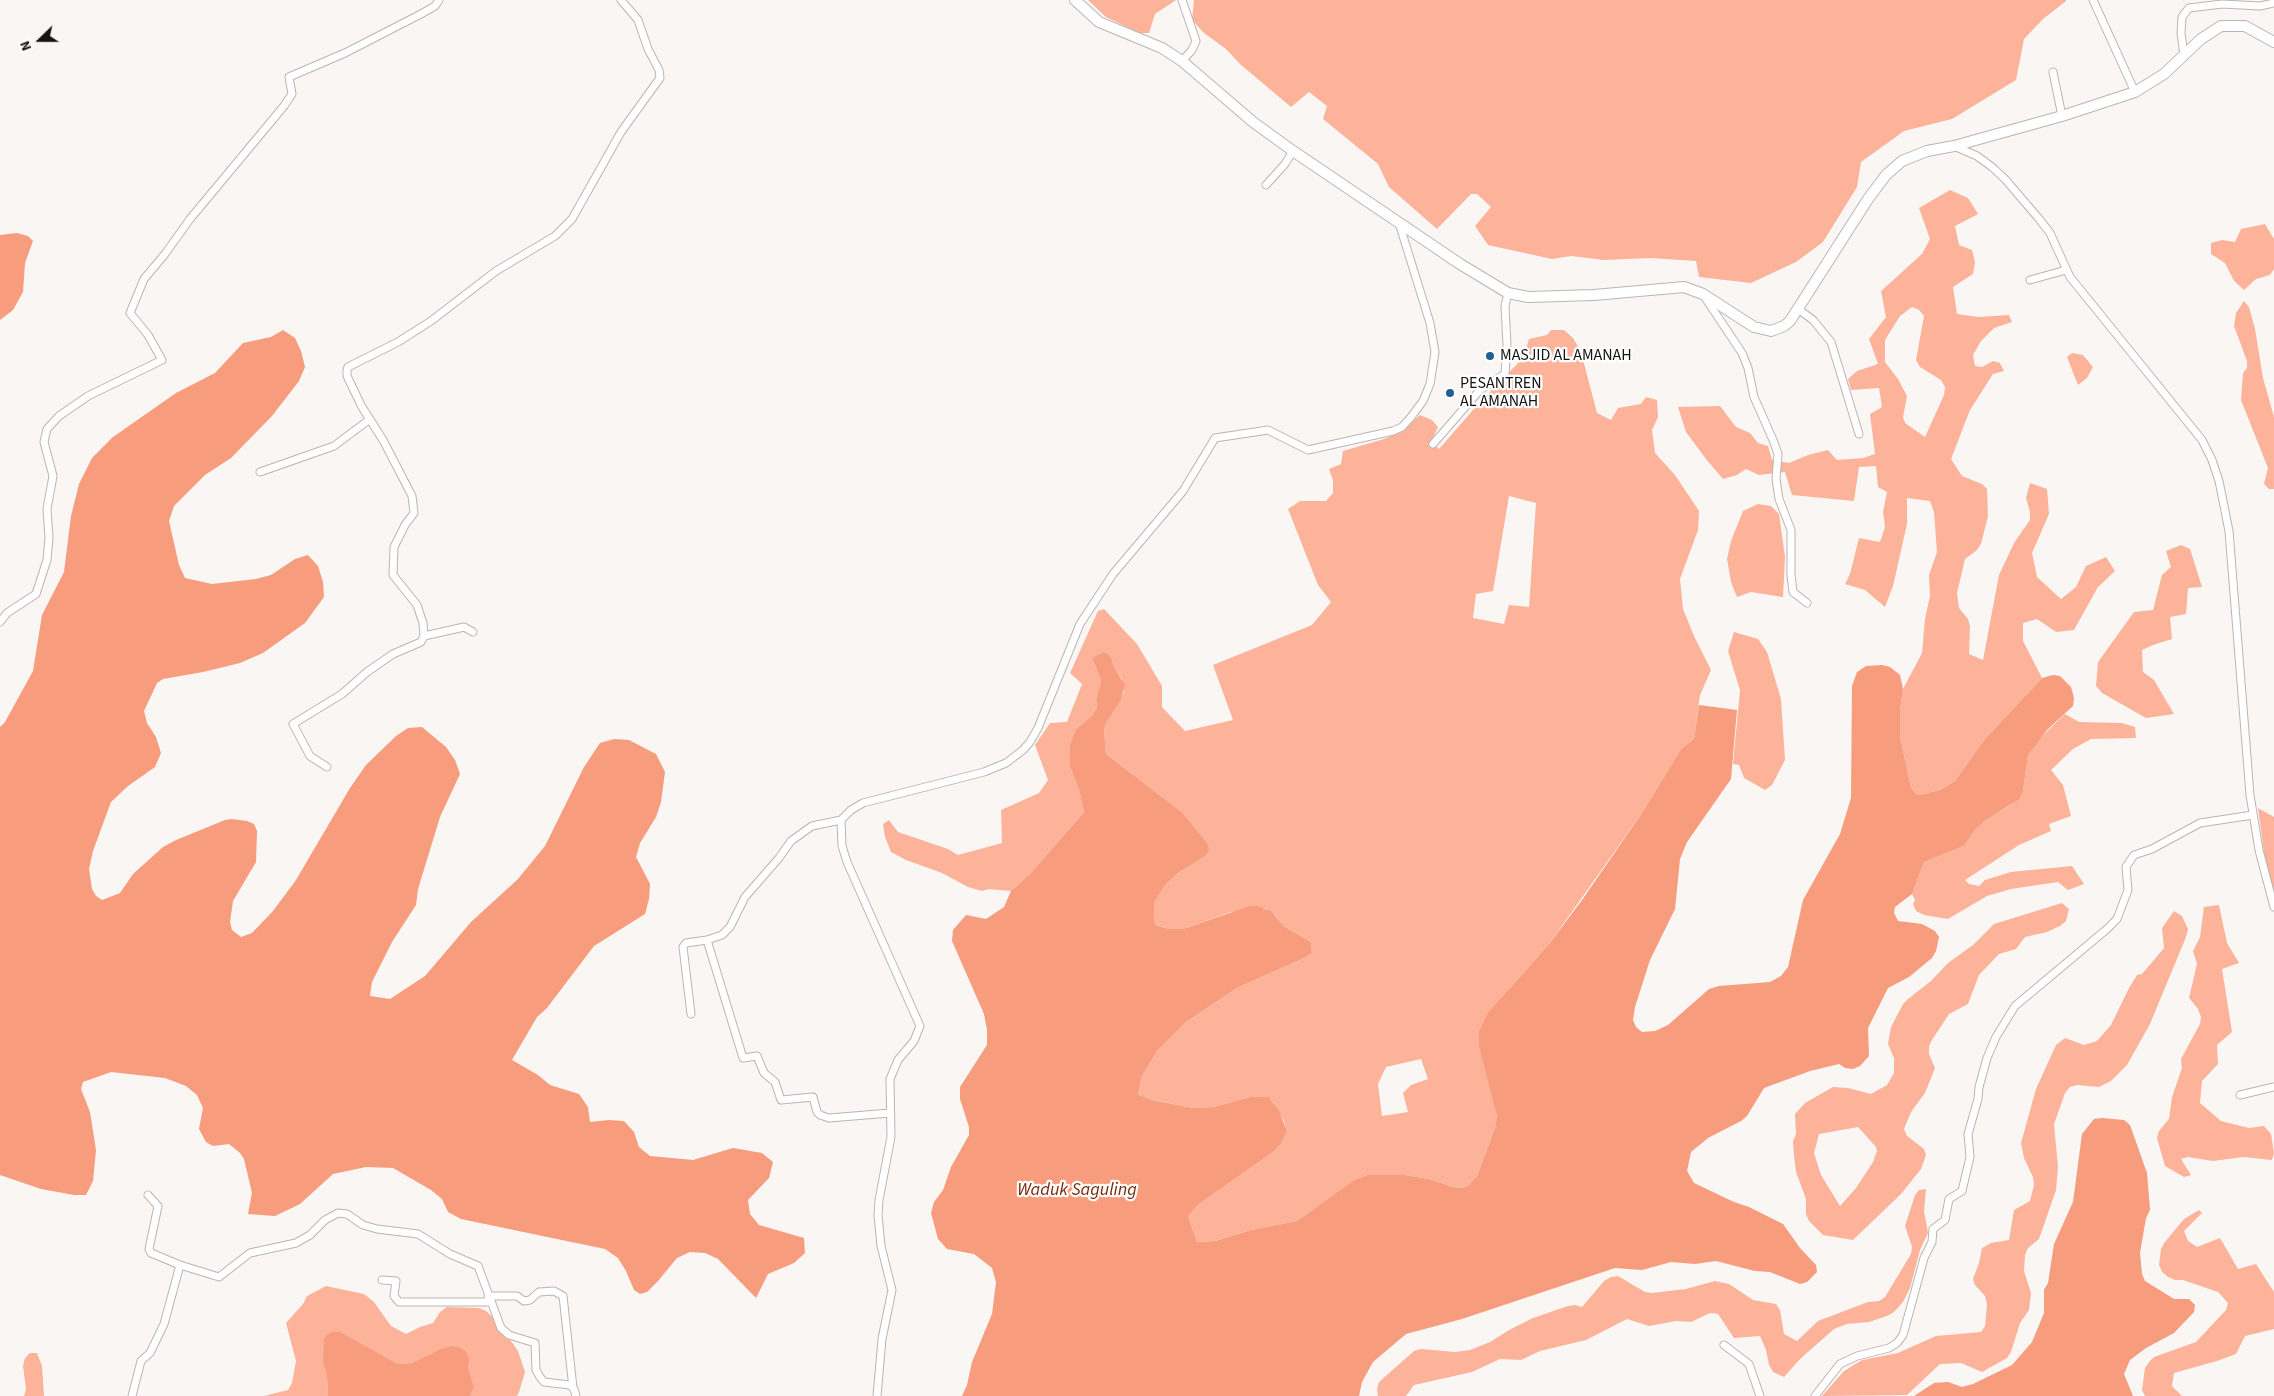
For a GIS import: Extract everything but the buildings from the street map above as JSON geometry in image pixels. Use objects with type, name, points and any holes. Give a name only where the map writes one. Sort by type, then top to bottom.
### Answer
[{"type":"main road","points":[[1075,0],[1099,22],[1162,48],[1182,62],[1253,122],[1293,151],[1460,264],[1508,293],[1528,297],[1594,295],[1676,286],[1684,287],[1703,294],[1754,328],[1771,331],[1784,326],[1798,309],[1868,199],[1893,167],[1927,151],[1954,146],[2062,116],[2135,92],[2164,74],[2210,32],[2228,25],[2246,26],[2274,42]]},
{"type":"street","points":[[0,622],[7,613],[36,594],[46,560],[49,538],[47,509],[53,476],[44,442],[47,429],[59,416],[88,396],[162,361],[148,335],[130,314],[144,279],[165,254],[190,218],[284,106],[292,94],[289,77],[345,53],[421,14],[435,6],[439,0]]},
{"type":"street","points":[[327,767],[310,756],[293,724],[342,694],[359,678],[393,654],[421,642],[424,636],[423,623],[417,605],[393,575],[394,547],[405,525],[414,514],[412,496],[348,376],[348,367],[398,342],[431,321],[496,271],[548,241],[565,228],[581,204],[621,132],[660,78],[659,70],[648,49],[638,20],[621,0]]},
{"type":"street","points":[[1182,0],[1194,30],[1196,41],[1192,50],[1182,62]]},
{"type":"street","points":[[2093,0],[2135,92]]},
{"type":"street","points":[[2184,55],[2181,34],[2182,17],[2189,8],[2222,4],[2260,6],[2274,3]]},
{"type":"street","points":[[2053,72],[2062,116]]},
{"type":"street","points":[[1954,146],[1977,156],[2005,179],[2050,233],[2066,270],[2102,318],[2202,440],[2219,481],[2229,532],[2253,815],[2259,850],[2274,907]]},
{"type":"street","points":[[1266,185],[1285,164],[1293,151]]},
{"type":"street","points":[[691,1014],[683,948],[686,943],[707,940],[722,935],[730,927],[744,897],[779,858],[790,841],[812,826],[841,820],[851,810],[863,803],[984,772],[1006,763],[1023,750],[1038,728],[1080,624],[1113,574],[1182,490],[1215,438],[1268,430],[1308,450],[1393,431],[1402,427],[1411,417],[1424,401],[1430,384],[1435,352],[1430,324],[1399,223]]},
{"type":"street","points":[[2030,280],[2066,270]]},
{"type":"street","points":[[1433,444],[1480,390],[1505,374],[1507,345],[1505,306],[1508,293]]},
{"type":"street","points":[[1703,294],[1742,353],[1748,368],[1754,397],[1778,454],[1776,479],[1779,499],[1791,530],[1793,592],[1807,603]]},
{"type":"street","points":[[1798,309],[1813,320],[1831,342],[1859,434]]},
{"type":"street","points":[[260,472],[334,446],[370,419]]},
{"type":"street","points":[[424,636],[464,627],[473,632]]},
{"type":"street","points":[[1815,1396],[1840,1364],[1856,1356],[1889,1348],[1897,1343],[1903,1335],[1924,1258],[1932,1242],[1933,1229],[1945,1220],[1949,1199],[1962,1191],[1970,1157],[1968,1134],[1978,1099],[1978,1087],[1996,1037],[2015,1006],[2117,919],[2128,890],[2126,867],[2134,854],[2152,849],[2200,823],[2253,815]]},
{"type":"street","points":[[841,820],[842,846],[847,862],[887,955],[919,1022],[917,1036],[893,1068],[889,1089],[891,1137],[878,1215],[881,1246],[892,1290],[882,1339],[877,1396]]},
{"type":"street","points":[[707,940],[743,1058],[757,1056],[764,1072],[775,1082],[781,1100],[813,1097],[817,1112],[829,1118],[890,1113]]},
{"type":"street","points":[[2240,1095],[2274,1087]]},
{"type":"street","points":[[148,1195],[158,1206],[150,1252],[180,1265],[221,1276],[250,1252],[296,1243],[310,1235],[325,1220],[341,1213],[347,1214],[363,1225],[377,1229],[418,1234],[450,1254],[476,1264],[480,1270],[497,1321],[509,1335],[535,1343],[536,1370],[540,1378],[544,1382],[570,1385],[573,1388]]},
{"type":"street","points":[[132,1396],[142,1362],[150,1354],[164,1324],[180,1265]]},
{"type":"street","points":[[382,1280],[396,1281],[394,1296],[400,1302],[489,1299],[517,1296],[524,1301],[530,1300],[539,1292],[554,1291],[563,1296],[573,1388],[576,1396]]},
{"type":"street","points":[[1724,1346],[1749,1364],[1760,1396]]},
{"type":"shaded area","points":[[1088,0],[1176,0],[1155,14],[1149,33],[1139,33],[1106,17]]},
{"type":"shaded area","points":[[1194,0],[2066,1],[2043,19],[2024,39],[2016,80],[1952,119],[1904,131],[1861,162],[1857,187],[1823,242],[1796,262],[1751,283],[1699,277],[1696,261],[1650,258],[1604,260],[1571,256],[1552,259],[1488,245],[1475,226],[1491,207],[1477,194],[1471,194],[1437,229],[1389,187],[1378,164],[1323,119],[1327,106],[1309,92],[1291,107],[1240,64],[1226,49],[1204,33],[1192,20]]},
{"type":"shaded area","points":[[1950,190],[1968,198],[1978,214],[1955,226],[1959,245],[1972,250],[1975,262],[1973,274],[1953,287],[1957,314],[1979,317],[2009,315],[2012,322],[1994,328],[1981,341],[1973,355],[1975,366],[1982,367],[1993,361],[2000,363],[2004,371],[1993,374],[1970,410],[1951,459],[1962,476],[1982,484],[1987,489],[1988,516],[1981,544],[1977,550],[1965,559],[1957,593],[1959,608],[1968,619],[1970,626],[1969,654],[1983,660],[1999,575],[2014,543],[2030,520],[2026,498],[2030,483],[2047,489],[2049,514],[2032,553],[2037,577],[2061,599],[2076,587],[2086,566],[2106,557],[2115,571],[2098,587],[2074,630],[2056,632],[2037,619],[2023,623],[2023,641],[2042,678],[1984,740],[1955,781],[1940,790],[1920,795],[1911,788],[1900,736],[1900,711],[1903,689],[1922,653],[1925,619],[1930,596],[1929,575],[1937,552],[1934,512],[1930,501],[1907,498],[1907,524],[1893,586],[1885,607],[1865,590],[1845,584],[1850,574],[1859,538],[1880,542],[1885,527],[1883,512],[1887,492],[1878,487],[1876,466],[1859,467],[1854,501],[1792,495],[1785,472],[1759,475],[1746,469],[1737,475],[1723,479],[1686,432],[1678,407],[1720,406],[1736,427],[1750,433],[1758,443],[1768,446],[1772,460],[1789,463],[1808,455],[1828,450],[1837,460],[1863,458],[1875,454],[1870,414],[1882,407],[1879,388],[1851,390],[1848,379],[1857,371],[1878,364],[1869,339],[1886,317],[1881,291],[1922,254],[1930,239],[1919,208]],"holes":[[[1912,307],[1919,310],[1924,316],[1916,360],[1920,367],[1941,380],[1945,387],[1944,395],[1925,437],[1905,423],[1903,417],[1907,396],[1898,379],[1885,362],[1885,340],[1900,316]]]},
{"type":"shaded area","points":[[2265,224],[2274,239],[2274,269],[2270,275],[2256,279],[2244,290],[2234,281],[2225,263],[2211,254],[2211,243],[2222,240],[2235,242],[2241,229]]},
{"type":"shaded area","points":[[2244,301],[2249,307],[2255,329],[2263,378],[2274,417],[2274,489],[2269,489],[2264,484],[2268,468],[2241,400],[2243,373],[2247,368],[2247,361],[2234,326],[2236,313]]},
{"type":"shaded area","points":[[1551,330],[1564,330],[1573,338],[1581,352],[1597,413],[1611,420],[1618,408],[1641,404],[1646,397],[1657,400],[1658,417],[1652,430],[1655,453],[1675,475],[1699,511],[1698,530],[1680,579],[1683,609],[1711,670],[1700,695],[1694,739],[1681,749],[1642,813],[1549,944],[1510,988],[1495,1106],[1497,1116],[1495,1128],[1477,1176],[1469,1185],[1462,1188],[1453,1187],[1429,1179],[1405,1175],[1367,1175],[1354,1180],[1297,1221],[1251,1230],[1215,1241],[1197,1242],[1188,1216],[1199,1204],[1273,1152],[1281,1144],[1287,1131],[1284,1121],[1271,1099],[1250,1097],[1214,1107],[1193,1108],[1144,1098],[1138,1095],[1142,1076],[1157,1051],[1186,1022],[1237,988],[1306,957],[1312,953],[1311,942],[1285,927],[1276,916],[1265,908],[1231,912],[1183,929],[1169,929],[1155,925],[1154,903],[1166,884],[1178,873],[1204,857],[1208,844],[1183,813],[1106,754],[1104,730],[1106,723],[1124,692],[1122,679],[1114,667],[1111,657],[1092,658],[1101,680],[1096,700],[1097,708],[1094,715],[1082,725],[1070,767],[1079,790],[1084,812],[1030,874],[1011,891],[989,889],[982,891],[968,887],[942,873],[906,860],[891,852],[885,837],[883,824],[889,820],[898,832],[948,849],[958,855],[1002,843],[1001,810],[1039,793],[1048,780],[1035,745],[1050,723],[1067,722],[1082,684],[1070,673],[1098,611],[1104,609],[1137,644],[1162,686],[1162,707],[1185,731],[1233,720],[1213,665],[1312,625],[1331,602],[1318,585],[1288,509],[1300,501],[1326,501],[1333,493],[1333,480],[1329,469],[1341,464],[1343,451],[1384,439],[1402,431],[1420,415],[1432,420],[1438,427],[1431,442],[1439,449],[1480,402],[1524,357],[1529,339],[1547,335]],"holes":[[[1509,496],[1536,503],[1529,607],[1509,605],[1504,624],[1473,618],[1476,594],[1493,591]],[[1421,1059],[1428,1079],[1411,1085],[1403,1093],[1408,1112],[1382,1116],[1378,1084],[1386,1067]]]},
{"type":"shaded area","points":[[2072,353],[2083,355],[2093,367],[2087,378],[2078,385],[2067,357]]},
{"type":"shaded area","points":[[1758,504],[1771,506],[1779,514],[1785,557],[1783,597],[1751,592],[1737,597],[1731,582],[1727,559],[1731,541],[1743,511]]},
{"type":"shaded area","points":[[2181,545],[2190,549],[2202,587],[2188,588],[2186,614],[2170,617],[2172,639],[2142,650],[2143,672],[2154,680],[2174,714],[2146,718],[2102,693],[2096,686],[2098,662],[2134,612],[2153,610],[2162,575],[2171,567],[2166,551]]},
{"type":"shaded area","points":[[1734,632],[1758,639],[1767,652],[1781,699],[1785,760],[1772,785],[1765,790],[1744,778],[1739,765],[1733,764],[1740,690],[1728,651]]},
{"type":"shaded area","points":[[2065,714],[2079,722],[2122,723],[2135,727],[2136,738],[2091,739],[2073,749],[2051,770],[2063,785],[2071,816],[2049,824],[2051,831],[2019,845],[1965,880],[1969,884],[1979,886],[1985,880],[2011,872],[2072,866],[2084,884],[2068,890],[2058,882],[2011,889],[1987,896],[1948,919],[1924,915],[1916,911],[1913,904],[1915,900],[1912,894],[1924,862],[1964,846],[1976,829],[1985,821],[2012,804],[2023,791],[2028,755],[2036,742]]},
{"type":"shaded area","points":[[2258,808],[2274,817],[2274,893],[2265,860]]},
{"type":"shaded area","points":[[2062,903],[2069,909],[2066,921],[2060,926],[2047,932],[2025,937],[2016,949],[1999,954],[1979,975],[1968,1004],[1949,1014],[1932,1040],[1929,1046],[1929,1054],[1935,1068],[1925,1093],[1911,1112],[1904,1129],[1907,1136],[1924,1149],[1926,1155],[1921,1169],[1901,1194],[1853,1240],[1823,1235],[1809,1221],[1806,1214],[1806,1199],[1796,1172],[1793,1141],[1796,1134],[1795,1114],[1805,1103],[1833,1087],[1848,1088],[1871,1094],[1887,1085],[1894,1073],[1894,1058],[1888,1044],[1891,1027],[1903,1004],[1931,981],[1948,963],[1973,945],[1994,924]],"holes":[[[1858,1127],[1876,1147],[1877,1151],[1873,1162],[1856,1188],[1840,1206],[1821,1175],[1814,1153],[1819,1134]]]},
{"type":"shaded area","points":[[2219,905],[2227,943],[2239,963],[2222,969],[2232,1032],[2217,1045],[2218,1064],[2202,1081],[2200,1103],[2221,1121],[2249,1128],[2264,1126],[2271,1134],[2274,1153],[2272,1160],[2243,1157],[2213,1161],[2188,1157],[2181,1159],[2191,1175],[2184,1177],[2165,1166],[2157,1138],[2159,1131],[2169,1119],[2172,1097],[2182,1068],[2181,1059],[2200,1024],[2201,1017],[2198,1009],[2189,998],[2197,964],[2193,951],[2200,937],[2204,907]]},
{"type":"shaded area","points":[[2174,911],[2182,916],[2188,929],[2186,937],[2150,1024],[2127,1065],[2111,1081],[2099,1087],[2077,1085],[2070,1087],[2065,1093],[2054,1124],[2058,1167],[2056,1190],[2039,1239],[2028,1248],[2025,1255],[2024,1271],[2031,1293],[2029,1310],[2020,1323],[2011,1352],[2007,1358],[1982,1372],[1961,1363],[1940,1364],[1907,1395],[1822,1396],[1844,1371],[1862,1360],[1898,1353],[1936,1336],[1981,1332],[1985,1326],[1987,1305],[1985,1296],[1975,1285],[1973,1279],[1982,1248],[1991,1243],[2009,1240],[2014,1210],[2030,1201],[2034,1185],[2033,1177],[2024,1158],[2021,1143],[2036,1089],[2056,1045],[2065,1038],[2084,1045],[2097,1041],[2111,1025],[2137,975],[2142,974],[2164,948],[2162,928]]},
{"type":"shaded area","points":[[1926,1189],[1924,1211],[1928,1233],[1920,1250],[1910,1288],[1903,1302],[1894,1312],[1887,1316],[1869,1322],[1847,1324],[1834,1329],[1800,1359],[1784,1377],[1773,1372],[1760,1336],[1734,1338],[1718,1314],[1710,1313],[1691,1322],[1676,1321],[1649,1326],[1627,1319],[1586,1340],[1540,1351],[1521,1360],[1500,1359],[1472,1372],[1414,1385],[1406,1396],[1378,1396],[1379,1382],[1414,1351],[1421,1349],[1455,1352],[1470,1350],[1490,1342],[1533,1318],[1568,1306],[1582,1307],[1604,1281],[1618,1276],[1645,1292],[1652,1293],[1686,1289],[1715,1281],[1729,1284],[1753,1300],[1776,1304],[1780,1310],[1784,1334],[1797,1341],[1818,1321],[1868,1302],[1879,1301],[1885,1297],[1911,1254],[1912,1247],[1905,1226],[1915,1195],[1919,1190]]},
{"type":"shaded area","points":[[2199,1210],[2202,1213],[2184,1231],[2188,1241],[2197,1247],[2220,1238],[2238,1269],[2256,1264],[2274,1292],[2274,1329],[2245,1336],[2236,1354],[2174,1373],[2172,1386],[2182,1396],[2145,1396],[2142,1390],[2145,1368],[2149,1362],[2154,1357],[2196,1342],[2226,1310],[2228,1303],[2218,1292],[2168,1277],[2162,1272],[2159,1265],[2161,1249],[2164,1243],[2184,1219]]},
{"type":"shaded area","points":[[326,1286],[364,1294],[374,1302],[391,1326],[406,1334],[433,1323],[440,1312],[447,1307],[479,1308],[486,1311],[497,1321],[518,1351],[525,1372],[517,1396],[470,1396],[474,1387],[468,1366],[438,1350],[412,1363],[398,1364],[341,1332],[327,1334],[323,1363],[327,1377],[328,1396],[264,1396],[288,1390],[292,1383],[296,1361],[286,1323],[303,1304],[307,1296]]},
{"type":"shaded area","points":[[30,1353],[37,1353],[42,1366],[44,1396],[24,1396],[26,1389],[23,1366],[25,1358]]},
{"type":"water","points":[[17,233],[28,236],[33,241],[25,263],[23,292],[13,310],[0,320],[0,235]]},
{"type":"water","points":[[283,330],[295,338],[301,351],[305,367],[299,381],[272,416],[231,458],[205,475],[174,506],[169,521],[179,565],[185,578],[212,584],[256,579],[271,575],[295,559],[308,555],[318,566],[323,582],[324,597],[305,623],[263,653],[240,663],[163,679],[157,683],[144,711],[147,723],[156,737],[161,753],[155,767],[128,786],[111,802],[93,851],[89,869],[92,889],[96,896],[102,900],[120,893],[133,874],[163,847],[225,820],[247,821],[254,824],[257,831],[256,862],[233,901],[230,922],[232,930],[241,937],[252,933],[273,911],[296,880],[350,788],[366,765],[396,736],[408,728],[422,727],[446,747],[455,760],[460,774],[440,817],[418,889],[416,905],[392,942],[372,982],[370,996],[390,999],[425,976],[471,922],[518,879],[545,846],[584,767],[600,743],[614,739],[629,740],[656,754],[665,772],[661,802],[656,817],[640,843],[636,857],[650,884],[645,914],[594,946],[547,1008],[537,1017],[512,1060],[538,1075],[550,1085],[579,1094],[588,1107],[590,1122],[624,1121],[634,1132],[639,1147],[650,1156],[693,1160],[733,1148],[762,1153],[773,1162],[769,1178],[748,1200],[750,1214],[759,1225],[804,1238],[805,1253],[794,1263],[768,1274],[756,1298],[718,1259],[705,1253],[690,1252],[677,1258],[647,1292],[640,1294],[634,1290],[618,1258],[605,1249],[461,1219],[448,1212],[442,1199],[431,1190],[393,1168],[366,1167],[333,1174],[300,1204],[275,1216],[248,1214],[252,1193],[244,1159],[229,1144],[213,1146],[206,1142],[199,1129],[203,1108],[197,1095],[186,1086],[165,1078],[111,1072],[83,1082],[81,1089],[90,1112],[96,1150],[93,1181],[86,1195],[74,1195],[41,1189],[0,1175],[0,727],[5,722],[33,671],[42,615],[64,572],[71,516],[79,484],[92,458],[113,437],[176,393],[215,373],[243,343],[271,337]]},
{"type":"water","name":"Waduk Saguling","points":[[1104,652],[1111,657],[1114,667],[1125,685],[1121,699],[1106,723],[1104,730],[1106,754],[1183,813],[1208,844],[1209,851],[1204,857],[1178,873],[1166,884],[1154,903],[1155,925],[1169,929],[1183,929],[1250,906],[1257,906],[1271,911],[1285,927],[1311,942],[1312,953],[1306,957],[1237,988],[1186,1022],[1157,1051],[1142,1076],[1138,1095],[1152,1100],[1193,1108],[1214,1107],[1250,1097],[1269,1097],[1279,1111],[1287,1131],[1281,1144],[1273,1152],[1199,1204],[1188,1216],[1197,1242],[1215,1241],[1251,1230],[1297,1221],[1354,1180],[1367,1175],[1405,1175],[1429,1179],[1453,1187],[1462,1188],[1469,1185],[1477,1176],[1495,1128],[1497,1116],[1479,1046],[1479,1032],[1488,1013],[1549,944],[1642,813],[1681,749],[1694,739],[1699,705],[1737,710],[1731,779],[1687,842],[1680,859],[1675,909],[1650,960],[1635,1007],[1633,1020],[1636,1027],[1642,1032],[1655,1031],[1668,1025],[1709,989],[1719,986],[1770,982],[1781,976],[1788,967],[1803,900],[1840,834],[1851,798],[1852,686],[1857,672],[1866,666],[1882,665],[1890,667],[1900,675],[1903,689],[1900,711],[1900,736],[1911,788],[1920,795],[1940,790],[1955,781],[1984,740],[2042,678],[2053,675],[2060,676],[2071,687],[2074,698],[2073,706],[2047,730],[2028,755],[2023,791],[2019,799],[1985,821],[1976,829],[1964,846],[1924,862],[1912,894],[1895,907],[1894,913],[1898,921],[1922,924],[1935,931],[1939,937],[1936,951],[1932,958],[1909,977],[1888,988],[1868,1028],[1869,1056],[1860,1066],[1853,1069],[1845,1068],[1839,1064],[1810,1071],[1764,1088],[1747,1116],[1708,1138],[1691,1152],[1687,1171],[1694,1183],[1783,1224],[1800,1248],[1816,1265],[1817,1272],[1807,1282],[1800,1284],[1770,1272],[1755,1271],[1716,1261],[1695,1264],[1671,1262],[1642,1270],[1615,1268],[1462,1319],[1406,1334],[1373,1362],[1362,1382],[1359,1396],[962,1396],[967,1385],[972,1362],[992,1314],[996,1282],[992,1268],[974,1254],[947,1249],[938,1239],[931,1213],[934,1202],[943,1190],[951,1167],[969,1135],[969,1127],[960,1099],[960,1087],[987,1045],[984,1014],[952,941],[953,930],[966,915],[986,919],[1004,907],[1011,891],[1030,874],[1084,812],[1079,790],[1070,767],[1070,745],[1076,730],[1093,715],[1097,708],[1096,700],[1101,680],[1092,658]]},
{"type":"water","points":[[2094,1119],[2124,1120],[2130,1125],[2147,1173],[2150,1210],[2146,1218],[2140,1253],[2142,1274],[2145,1281],[2174,1299],[2189,1299],[2195,1305],[2194,1312],[2174,1333],[2146,1348],[2130,1360],[2124,1374],[2133,1396],[1914,1396],[1934,1383],[1948,1382],[1962,1387],[1973,1384],[2012,1365],[2032,1342],[2044,1313],[2044,1290],[2048,1283],[2054,1244],[2073,1202],[2082,1134]]},
{"type":"water","points":[[341,1332],[398,1364],[412,1363],[438,1350],[452,1346],[460,1348],[466,1352],[469,1359],[468,1366],[474,1387],[470,1396],[328,1396],[327,1377],[323,1363],[324,1340],[327,1334]]},
{"type":"place","name":"MASJID AL AMANAH","points":[[1490,356]]},
{"type":"place","name":"PESANTREN AL AMANAH","points":[[1450,393]]}]
